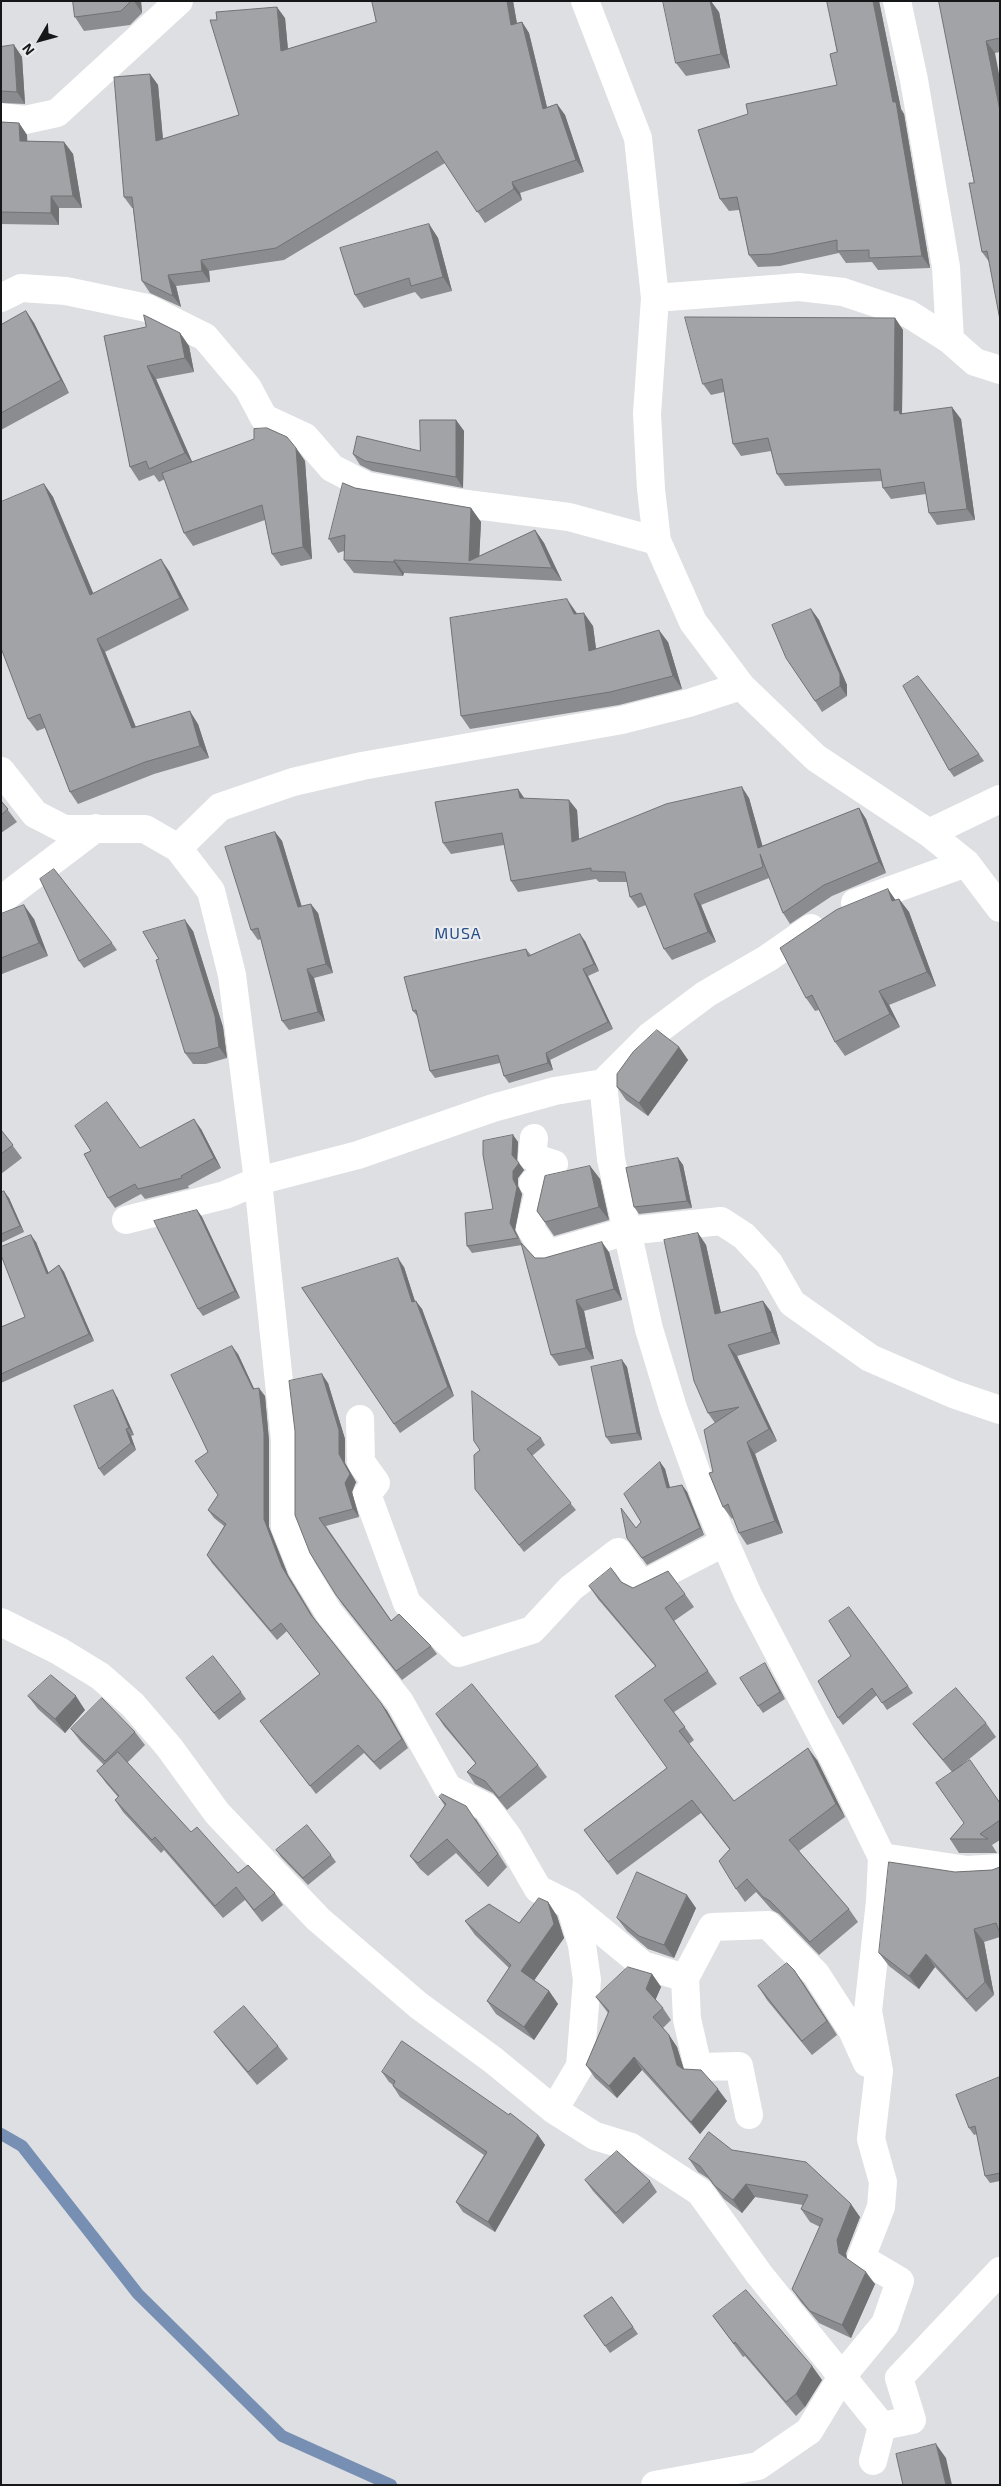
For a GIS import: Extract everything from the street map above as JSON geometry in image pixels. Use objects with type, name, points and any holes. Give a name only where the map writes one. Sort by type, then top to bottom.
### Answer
[{"type":"street","points":[[1,117],[25,120],[57,113],[179,1]]},
{"type":"street","points":[[585,1],[638,138],[655,298],[647,414],[651,489],[657,541],[693,622],[741,686],[816,758],[929,833],[966,863],[1000,908]]},
{"type":"street","points":[[897,1],[914,80],[946,267],[950,340]]},
{"type":"street","points":[[655,298],[799,287],[843,292],[910,314],[950,340],[976,362],[1000,370]]},
{"type":"street","points":[[1,298],[21,288],[66,291],[147,308],[205,337],[248,388],[264,418],[306,438],[332,468],[367,486],[459,503],[570,517],[657,541]]},
{"type":"street","points":[[178,848],[220,807],[293,782],[362,766],[622,720],[689,703],[741,686]]},
{"type":"street","points":[[1,771],[35,814],[64,829],[145,829],[178,848],[211,891],[227,957],[240,1035],[258,1181],[285,1440],[285,1527],[302,1569],[329,1613],[400,1702],[448,1788],[486,1807],[508,1837],[538,1889],[570,1905],[643,1965],[685,1978]]},
{"type":"street","points":[[929,833],[1000,799]]},
{"type":"street","points":[[1,900],[96,828]]},
{"type":"street","points":[[126,1220],[225,1195],[258,1181],[358,1155],[494,1108],[555,1091],[603,1083],[650,1036],[706,994],[768,958],[838,910],[891,888],[966,863]]},
{"type":"street","points":[[603,1083],[611,1159],[649,1328],[673,1408],[707,1502],[748,1595],[837,1765],[882,1857],[880,1901],[868,2011],[879,2071],[871,2139],[883,2182],[881,2207],[861,2258],[900,2281],[885,2324],[843,2376],[809,2431],[758,2466],[655,2485]]},
{"type":"street","points":[[534,1138],[532,1157],[554,1164],[533,1183],[539,1190],[530,1228],[548,1254],[627,1231],[721,1221],[744,1236],[769,1263],[792,1303],[870,1358],[954,1394],[1000,1410]]},
{"type":"street","points":[[360,1419],[361,1462],[376,1484],[366,1494],[408,1603],[458,1653],[532,1630],[570,1588],[618,1552],[642,1585],[725,1542]]},
{"type":"street","points":[[1,1622],[58,1651],[100,1676],[133,1704],[169,1747],[217,1813],[318,1919],[418,2005],[493,2060],[554,2110],[595,2136],[631,2148],[700,2192],[758,2274],[882,2426]]},
{"type":"street","points":[[882,1857],[967,1870],[1000,1868]]},
{"type":"street","points":[[554,2110],[580,2066],[587,1990],[582,1945],[570,1905]]},
{"type":"street","points":[[749,2115],[739,2066],[698,2067],[687,2019],[685,1978],[712,1927],[768,1925],[816,1974],[852,2030],[878,2087]]},
{"type":"street","points":[[882,2426],[912,2420],[900,2378],[1000,2271]]},
{"type":"street","points":[[873,2460],[882,2426]]},
{"type":"building","points":[[73,1],[131,1],[121,11],[75,17]]},
{"type":"building","points":[[372,1],[507,1],[511,25],[522,22],[543,109],[557,104],[576,160],[512,182],[514,189],[477,212],[437,151],[276,248],[201,260],[202,271],[168,275],[173,296],[142,281],[132,197],[124,197],[114,77],[150,74],[156,141],[239,115],[210,20],[217,20],[216,12],[277,7],[281,51],[376,22]]},
{"type":"building","points":[[663,1],[710,1],[721,54],[676,63]]},
{"type":"building","points":[[827,1],[873,1],[893,102],[896,102],[922,256],[869,258],[869,250],[837,251],[837,240],[771,254],[749,255],[737,197],[720,199],[698,130],[748,114],[746,104],[837,85],[830,54],[837,52]]},
{"type":"building","points":[[939,1],[1000,1],[1000,38],[986,41],[1000,111],[1000,320],[987,251],[982,252],[969,183],[974,183]]},
{"type":"building","points":[[14,45],[17,92],[1,91],[1,47]]},
{"type":"building","points":[[1,122],[19,123],[20,141],[64,142],[73,196],[51,196],[51,213],[1,212]]},
{"type":"building","points":[[429,224],[443,277],[411,286],[409,278],[355,295],[340,248]]},
{"type":"building","points":[[26,311],[61,380],[1,413],[1,325]]},
{"type":"building","points":[[144,315],[180,333],[185,358],[147,366],[185,453],[149,469],[146,461],[130,467],[104,336],[146,327]]},
{"type":"building","points":[[685,317],[895,318],[894,411],[899,410],[900,414],[952,407],[967,509],[929,513],[924,482],[883,488],[880,469],[777,474],[768,438],[733,444],[722,379],[703,384]]},
{"type":"building","points":[[420,420],[456,420],[456,477],[365,461],[353,454],[357,436],[420,451]]},
{"type":"building","points":[[267,428],[287,437],[296,448],[303,547],[272,554],[262,505],[184,533],[162,473],[254,439],[254,429]]},
{"type":"building","points":[[343,483],[355,488],[471,508],[469,561],[535,530],[552,568],[394,560],[394,562],[344,560],[345,535],[329,539]]},
{"type":"building","points":[[44,484],[90,595],[161,559],[180,598],[97,639],[132,728],[190,711],[200,746],[145,762],[70,792],[40,714],[28,719],[1,648],[1,502]]},
{"type":"building","points":[[567,599],[574,614],[584,613],[589,651],[659,630],[673,676],[610,692],[461,716],[450,618]]},
{"type":"building","points":[[811,609],[840,674],[840,686],[815,701],[786,658],[772,625]]},
{"type":"building","points":[[918,676],[979,754],[949,770],[903,686]]},
{"type":"building","points":[[742,787],[758,848],[859,808],[879,862],[824,885],[783,913],[760,854],[763,867],[694,894],[708,932],[664,949],[641,893],[630,897],[625,872],[591,871],[591,868],[511,881],[502,833],[443,843],[435,802],[518,789],[520,798],[569,800],[572,842],[666,804]]},
{"type":"building","points":[[1,801],[8,809],[1,815]]},
{"type":"building","points":[[275,832],[298,907],[311,904],[326,964],[307,969],[318,1012],[282,1021],[258,928],[251,930],[225,847]]},
{"type":"building","points":[[54,869],[112,943],[79,961],[40,879]]},
{"type":"building","points":[[888,889],[892,901],[899,899],[927,972],[879,991],[890,1014],[835,1042],[812,995],[806,998],[780,948],[836,910]]},
{"type":"building","points":[[24,905],[39,943],[1,958],[1,914]]},
{"type":"building","points":[[185,920],[215,1016],[219,1047],[198,1053],[185,1053],[156,960],[159,959],[143,932]]},
{"type":"building","points":[[580,934],[594,964],[583,969],[608,1022],[546,1053],[548,1063],[504,1076],[498,1055],[430,1071],[416,1010],[413,1011],[404,977],[526,949],[528,956]]},
{"type":"building","points":[[657,1030],[679,1047],[639,1103],[617,1087],[617,1074],[633,1052]]},
{"type":"building","points":[[107,1102],[140,1148],[194,1119],[214,1158],[181,1176],[182,1178],[138,1189],[135,1184],[108,1198],[84,1154],[91,1151],[75,1126]]},
{"type":"building","points":[[1,1130],[13,1145],[1,1154]]},
{"type":"building","points":[[513,1135],[512,1155],[519,1163],[513,1171],[513,1179],[517,1187],[510,1223],[518,1238],[467,1246],[465,1213],[493,1209],[483,1155],[483,1141]]},
{"type":"building","points":[[678,1158],[687,1201],[634,1207],[626,1168]]},
{"type":"building","points":[[590,1166],[599,1207],[545,1222],[537,1211],[545,1176]]},
{"type":"building","points":[[4,1191],[20,1226],[1,1234],[1,1193]]},
{"type":"building","points":[[197,1210],[235,1291],[198,1309],[154,1221]]},
{"type":"building","points":[[698,1233],[715,1314],[763,1301],[772,1332],[728,1345],[769,1429],[747,1442],[775,1521],[739,1533],[728,1504],[723,1507],[709,1473],[713,1472],[704,1430],[739,1407],[708,1413],[694,1381],[664,1240]]},
{"type":"building","points":[[31,1235],[47,1274],[59,1265],[89,1334],[1,1374],[1,1327],[25,1317],[1,1255],[1,1247]]},
{"type":"building","points":[[602,1242],[614,1289],[576,1300],[586,1348],[551,1355],[521,1243],[535,1258],[544,1258]]},
{"type":"building","points":[[398,1258],[412,1302],[416,1301],[448,1387],[394,1424],[302,1288]]},
{"type":"building","points":[[232,1346],[253,1389],[259,1388],[264,1433],[264,1519],[282,1567],[311,1615],[381,1703],[402,1739],[374,1762],[358,1745],[310,1786],[260,1721],[320,1674],[281,1623],[271,1631],[207,1555],[226,1524],[208,1510],[218,1495],[195,1461],[208,1452],[171,1375]]},
{"type":"building","points":[[622,1360],[637,1433],[606,1437],[591,1367]]},
{"type":"building","points":[[322,1374],[339,1430],[339,1454],[350,1474],[345,1483],[353,1509],[319,1518],[391,1621],[399,1614],[431,1646],[396,1671],[336,1595],[310,1553],[295,1515],[295,1431],[289,1381]]},
{"type":"building","points":[[113,1390],[129,1428],[126,1429],[131,1443],[99,1469],[74,1406]]},
{"type":"building","points":[[472,1391],[541,1438],[527,1449],[571,1503],[519,1545],[475,1489],[474,1455],[480,1450],[474,1441]]},
{"type":"building","points":[[660,1462],[667,1488],[682,1485],[700,1528],[642,1558],[627,1538],[621,1508],[636,1528],[641,1522],[624,1494]]},
{"type":"building","points":[[611,1568],[621,1582],[633,1588],[668,1571],[685,1594],[665,1608],[708,1671],[664,1700],[685,1727],[679,1731],[734,1801],[808,1748],[836,1804],[789,1840],[849,1909],[810,1942],[747,1879],[736,1889],[719,1861],[730,1849],[692,1800],[608,1862],[584,1830],[667,1768],[615,1696],[656,1666],[589,1586]]},
{"type":"building","points":[[849,1607],[908,1686],[882,1703],[872,1688],[838,1718],[818,1681],[851,1656],[829,1621]]},
{"type":"building","points":[[213,1656],[241,1692],[214,1713],[186,1678]]},
{"type":"building","points":[[765,1663],[780,1692],[758,1706],[740,1678]]},
{"type":"building","points":[[51,1675],[76,1696],[55,1719],[28,1696]]},
{"type":"building","points":[[472,1684],[538,1765],[499,1798],[485,1781],[467,1772],[476,1763],[436,1714]]},
{"type":"building","points":[[956,1688],[986,1723],[943,1760],[913,1724]]},
{"type":"building","points":[[102,1698],[135,1732],[105,1761],[71,1729]]},
{"type":"building","points":[[118,1752],[191,1832],[197,1827],[238,1873],[248,1865],[275,1893],[254,1910],[236,1887],[215,1906],[155,1837],[152,1840],[115,1800],[119,1796],[97,1771]]},
{"type":"building","points":[[970,1760],[1000,1803],[1000,1820],[980,1834],[988,1839],[950,1839],[964,1823],[936,1783]]},
{"type":"building","points":[[442,1794],[466,1806],[498,1854],[479,1873],[447,1839],[418,1863],[410,1856],[446,1804],[439,1797]]},
{"type":"building","points":[[307,1825],[331,1855],[303,1878],[276,1850]]},
{"type":"building","points":[[889,1862],[955,1872],[992,1870],[1000,1867],[1000,1933],[996,1923],[974,1929],[985,1982],[967,1999],[926,1954],[909,1976],[879,1953]]},
{"type":"building","points":[[637,1872],[687,1895],[664,1945],[639,1936],[617,1918]]},
{"type":"building","points":[[539,1898],[548,1902],[554,1924],[521,1971],[549,1991],[524,2027],[487,2001],[511,1965],[465,1921],[489,1904],[519,1923]]},
{"type":"building","points":[[787,1963],[794,1970],[827,2021],[802,2041],[758,1986]]},
{"type":"building","points":[[628,1967],[652,1974],[646,1989],[663,2008],[653,2017],[669,2035],[677,2065],[683,2069],[701,2070],[718,2089],[691,2122],[634,2057],[609,2086],[586,2065],[609,2011],[596,1997]]},
{"type":"building","points":[[244,2006],[278,2046],[248,2072],[214,2032]]},
{"type":"building","points":[[402,2041],[509,2115],[510,2113],[538,2135],[488,2222],[456,2202],[487,2152],[393,2086],[395,2081],[382,2072]]},
{"type":"building","points":[[1000,2077],[1000,2173],[985,2176],[975,2126],[969,2128],[956,2095]]},
{"type":"building","points":[[709,2132],[732,2150],[806,2162],[851,2204],[837,2240],[839,2253],[866,2272],[842,2325],[810,2311],[792,2289],[823,2219],[801,2209],[808,2195],[746,2184],[733,2200],[715,2186],[700,2166],[689,2159]]},
{"type":"building","points":[[617,2151],[650,2181],[616,2213],[585,2180]]},
{"type":"building","points":[[746,2290],[812,2366],[796,2394],[786,2402],[735,2342],[734,2344],[713,2316]]},
{"type":"building","points":[[612,2297],[633,2327],[605,2346],[584,2316]]},
{"type":"building","points":[[936,2444],[946,2485],[903,2485],[896,2454]]},
{"type":"waterway","points":[[1,2134],[22,2146],[138,2294],[282,2436],[391,2485]]},
{"type":"district","name":"MUSA","points":[[458,934]]}]
